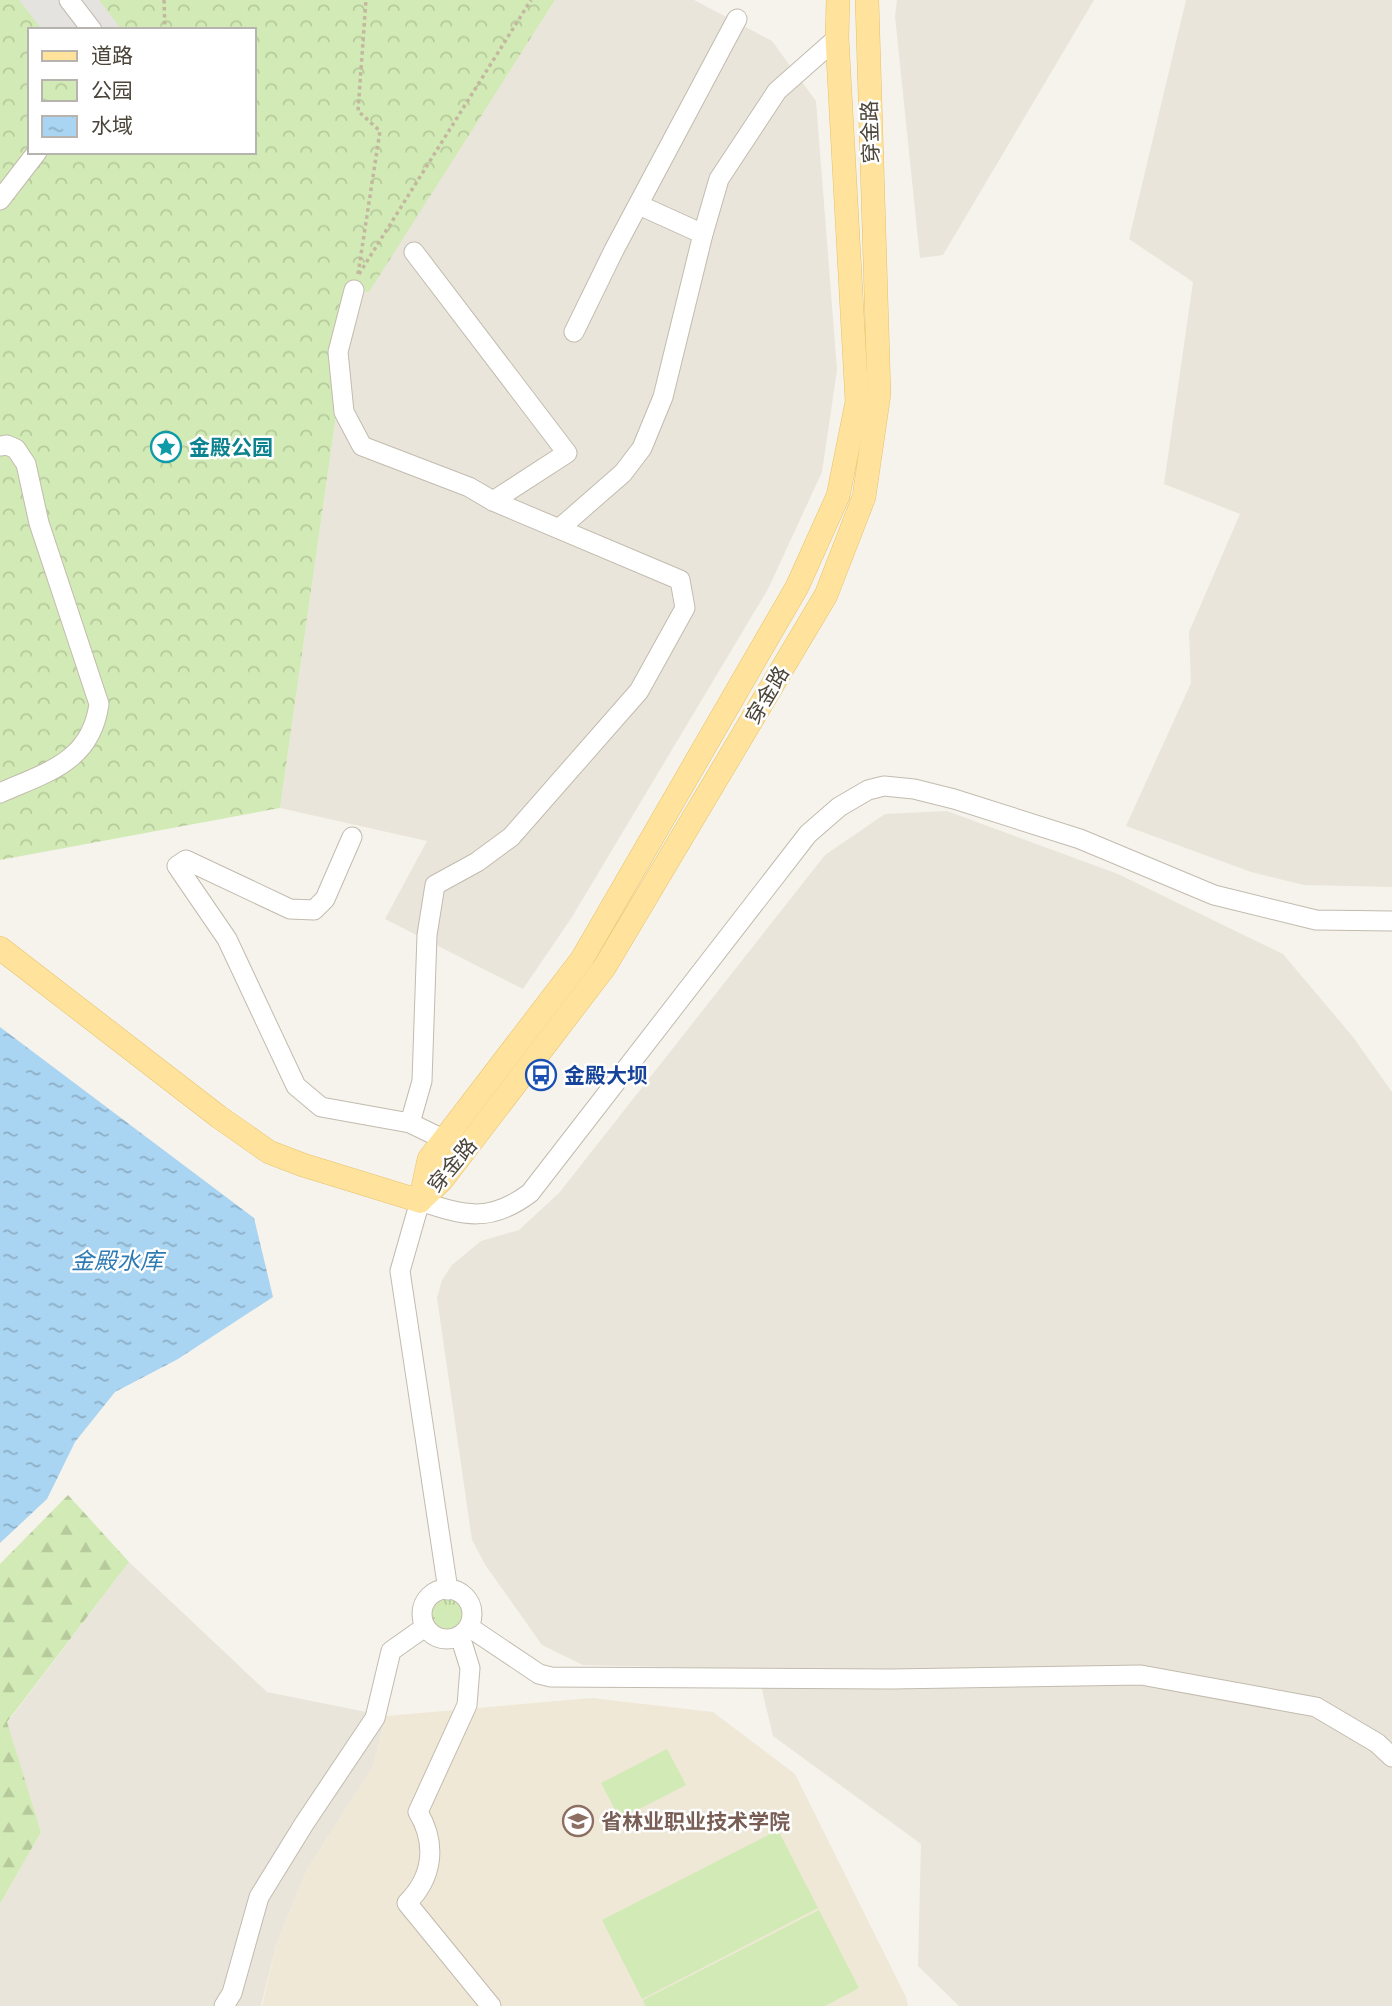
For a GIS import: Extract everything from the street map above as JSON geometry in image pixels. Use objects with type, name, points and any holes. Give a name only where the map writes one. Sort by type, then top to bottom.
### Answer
[{"type":"main road","name":"穿金路","points":[[420,1201],[429,1159],[582,959],[797,587],[838,496],[857,402],[837,38],[838,0]]},
{"type":"main road","name":"穿金路","points":[[420,1201],[442,1181],[604,968],[827,595],[864,497],[879,394],[867,0]]},
{"type":"main road","points":[[0,948],[219,1117],[269,1152],[420,1201]]},
{"type":"street","points":[[69,0],[90,28]]},
{"type":"street","points":[[573,332],[737,19]]},
{"type":"street","points":[[559,528],[623,473],[642,448],[663,397],[719,180],[777,91],[837,38]]},
{"type":"street","points":[[0,200],[35,154]]},
{"type":"street","points":[[639,205],[703,234]]},
{"type":"street","points":[[414,252],[567,453],[493,501]]},
{"type":"street","points":[[356,283],[338,352],[344,412],[362,446],[469,487],[493,501],[680,580],[685,608],[639,691],[511,837],[477,862],[435,885],[427,935],[422,1082],[410,1123]]},
{"type":"street","points":[[0,446],[7,445],[16,449],[26,464],[39,523],[99,704],[96,722],[87,741],[72,756],[57,768],[0,793]]},
{"type":"street","points":[[448,1590],[400,1271],[420,1201],[450,1211],[479,1216],[511,1208],[530,1194],[808,834],[839,807],[868,790],[884,786],[914,789],[1080,839],[1214,895],[1316,920],[1392,921]]},
{"type":"street","points":[[352,837],[325,899],[314,910],[290,909],[187,860],[177,866],[227,939],[296,1086],[321,1107],[410,1123],[445,1140]]},
{"type":"street","points":[[464,1631],[443,1639],[425,1627],[424,1605],[436,1592],[448,1590],[460,1593],[467,1599],[472,1615],[464,1631],[470,1668],[467,1705],[418,1812],[429,1835],[430,1859],[423,1884],[407,1903],[492,2006]]},
{"type":"street","points":[[224,2006],[232,1993],[260,1897],[303,1824],[375,1718],[391,1651],[425,1627]]},
{"type":"street","points":[[464,1631],[538,1674],[551,1677],[891,1679],[1141,1675],[1316,1707],[1377,1743],[1392,1757]]},
{"type":"path","points":[[164,0],[165,28]]},
{"type":"path","points":[[356,283],[380,131],[358,111],[366,0]]},
{"type":"path","points":[[356,283],[531,0]]},
{"type":"shaded area","points":[[19,0],[99,0],[120,28],[39,28]]},
{"type":"shaded area","points":[[555,0],[694,0],[772,41],[816,101],[837,370],[822,472],[768,589],[572,917],[523,989],[385,919],[427,841],[280,808],[354,290],[369,291]]},
{"type":"shaded area","points":[[897,0],[1094,0],[943,255],[920,258],[895,16]]},
{"type":"shaded area","points":[[1186,0],[1392,0],[1392,887],[1304,885],[1251,872],[1126,826],[1191,683],[1189,632],[1240,514],[1164,484],[1193,282],[1129,239]]},
{"type":"shaded area","points":[[947,811],[1118,874],[1283,954],[1353,1037],[1392,1092],[1392,2006],[959,2006],[918,1966],[921,1844],[773,1736],[757,1669],[583,1665],[542,1645],[486,1566],[472,1540],[437,1298],[442,1280],[452,1265],[481,1241],[519,1230],[559,1193],[825,855],[885,814]]},
{"type":"shaded area","points":[[129,1562],[267,1692],[386,1716],[373,1767],[308,1868],[276,1946],[261,2006],[0,2006],[0,1904],[41,1832],[7,1723]]},
{"type":"shaded area","name":"省林业职业技术学院","points":[[592,1698],[713,1712],[795,1774],[906,1997],[908,2006],[262,2006],[276,1946],[308,1868],[373,1767],[386,1716]]},
{"type":"green space","name":"金殿公园","points":[[0,0],[555,0],[369,292],[354,290],[280,808],[0,860]]},
{"type":"green space","points":[[68,1495],[129,1562],[7,1722],[41,1832],[0,1904],[0,1564]]},
{"type":"green space","points":[[448,1596],[460,1601],[465,1613],[460,1625],[448,1630],[436,1625],[431,1613],[436,1601]]},
{"type":"green space","points":[[667,1749],[686,1785],[620,1819],[601,1783]]},
{"type":"green space","points":[[778,1830],[818,1908],[642,1999],[602,1920]]},
{"type":"green space","points":[[819,1910],[859,1988],[825,2006],[645,2006],[643,2000]]},
{"type":"water","name":"金殿水库","points":[[0,1027],[254,1218],[273,1297],[178,1359],[115,1392],[75,1442],[47,1499],[0,1543]]},
{"type":"place","name":"金殿公园","points":[[166,447]]},
{"type":"place","name":"金殿大坝","points":[[541,1075]]},
{"type":"place","name":"省林业职业技术学院","points":[[578,1821]]}]
